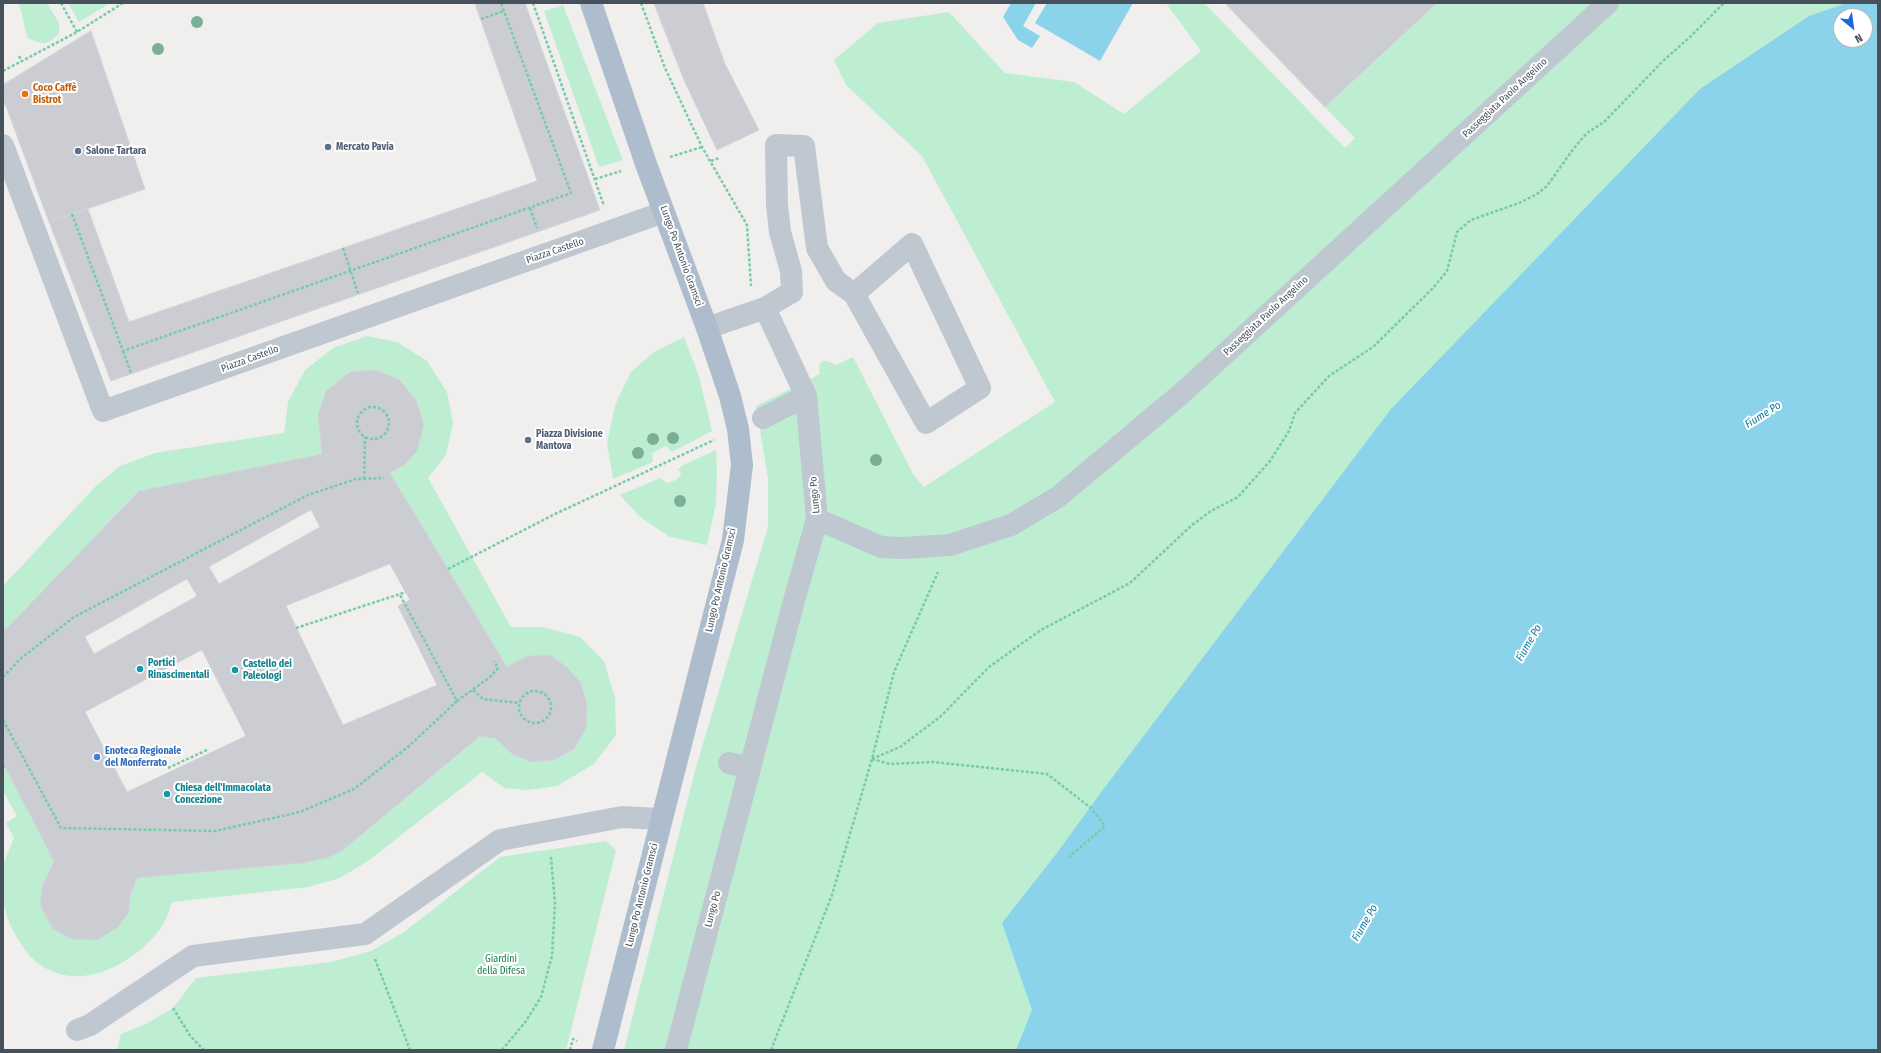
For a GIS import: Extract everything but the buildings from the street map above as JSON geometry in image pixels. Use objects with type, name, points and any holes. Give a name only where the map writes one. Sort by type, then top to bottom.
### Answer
[{"type":"main road","name":"Lungo Po Antonio Gramsci","points":[[591,3],[730,396],[738,429],[742,465],[733,540],[603,1050]]},
{"type":"street","name":"Passeggiata Paolo Angelino","points":[[817,519],[881,547],[903,548],[950,545],[1011,525],[1064,492],[1182,394],[1608,3]]},
{"type":"street","name":"Piazza Castello","points":[[3,145],[103,411],[664,212]]},
{"type":"street","points":[[707,328],[759,310],[792,292],[791,271],[780,232],[777,205],[776,145],[804,146],[817,248],[836,281],[854,294],[926,423],[980,388],[912,244],[854,294]]},
{"type":"street","name":"Lungo Po","points":[[676,1050],[817,519],[806,396],[759,310]]},
{"type":"street","points":[[763,418],[806,396]]},
{"type":"street","points":[[729,763],[750,768]]},
{"type":"street","points":[[77,1030],[90,1025],[193,956],[365,934],[500,840],[622,817],[662,819]]},
{"type":"path","points":[[61,3],[77,32]]},
{"type":"path","points":[[3,72],[77,32],[123,3]]},
{"type":"path","points":[[123,351],[571,193],[501,3]]},
{"type":"path","points":[[533,3],[614,230]]},
{"type":"path","points":[[641,3],[665,68],[702,147],[747,225],[759,310]]},
{"type":"path","points":[[872,759],[900,747],[940,718],[989,667],[1041,630],[1130,583],[1192,525],[1238,496],[1270,461],[1289,431],[1295,413],[1299,407],[1329,376],[1373,347],[1433,288],[1447,270],[1457,232],[1471,220],[1519,203],[1537,194],[1547,186],[1586,133],[1604,122],[1664,60],[1724,3]]},
{"type":"path","points":[[481,20],[504,11]]},
{"type":"path","points":[[18,56],[22,62]]},
{"type":"path","points":[[665,158],[702,147]]},
{"type":"path","points":[[711,161],[718,158]]},
{"type":"path","points":[[595,179],[628,170]]},
{"type":"path","points":[[530,208],[539,232]]},
{"type":"path","points":[[72,214],[132,374]]},
{"type":"path","points":[[343,248],[359,295]]},
{"type":"path","points":[[364,479],[365,438],[358,430],[356,425],[359,414],[367,408],[378,406],[387,413],[389,418],[388,429],[385,434],[376,439],[365,438]]},
{"type":"path","points":[[448,569],[554,514],[714,440]]},
{"type":"path","points":[[3,677],[20,659],[74,617],[308,495],[356,479],[384,478]]},
{"type":"path","points":[[771,1050],[832,895],[872,759],[894,672],[950,545]]},
{"type":"path","points":[[296,628],[406,592]]},
{"type":"path","points":[[400,595],[457,701]]},
{"type":"path","points":[[3,720],[61,828],[215,831],[300,812],[354,789],[408,747],[457,701],[490,677],[498,668],[494,661]]},
{"type":"path","points":[[473,690],[483,699],[519,703]]},
{"type":"path","points":[[534,690],[545,693],[549,697],[552,708],[551,713],[543,721],[533,723],[523,718],[519,708],[519,703],[524,694],[534,690]]},
{"type":"path","points":[[168,768],[207,750]]},
{"type":"path","points":[[872,759],[890,764],[933,762],[1047,774],[1091,808],[1105,826],[1069,858]]},
{"type":"path","points":[[502,1050],[526,1021],[541,997],[552,956],[555,902],[547,831]]},
{"type":"path","points":[[365,934],[410,1050]]},
{"type":"path","points":[[173,1008],[190,1037],[204,1050]]},
{"type":"path","points":[[570,1050],[573,1040],[578,1041]]},
{"type":"green space","points":[[18,3],[47,3],[59,23],[59,33],[45,43],[37,42],[28,38]]},
{"type":"green space","points":[[68,3],[110,3],[79,22]]},
{"type":"green space","points":[[1166,3],[1204,3],[1345,148],[1355,138],[1325,107],[1437,3],[1878,3],[1878,1050],[624,1050],[696,767],[768,527],[768,478],[756,406],[820,374],[820,363],[827,361],[836,365],[853,357],[913,474],[924,487],[1055,402],[922,156],[846,85],[834,60],[878,23],[949,12],[1005,73],[1074,82],[1124,114],[1201,51]]},
{"type":"green space","points":[[563,5],[623,160],[599,167],[544,11]]},
{"type":"green space","points":[[367,336],[397,342],[427,361],[447,392],[453,423],[446,455],[428,478],[511,627],[543,627],[580,637],[604,661],[615,698],[616,735],[594,764],[557,786],[528,790],[504,788],[482,772],[368,861],[340,878],[308,887],[172,902],[161,928],[149,942],[119,965],[102,972],[84,976],[66,976],[49,970],[29,956],[15,934],[7,917],[5,908],[2,889],[3,870],[14,838],[6,823],[17,816],[3,791],[3,763],[54,861],[43,884],[40,905],[54,929],[72,939],[98,940],[118,927],[129,912],[130,896],[137,878],[302,863],[327,858],[343,850],[480,736],[495,738],[512,754],[531,762],[554,760],[574,749],[586,728],[587,704],[581,683],[567,667],[550,655],[527,656],[507,667],[390,473],[404,465],[417,451],[424,425],[416,400],[401,380],[376,370],[350,372],[326,391],[318,415],[322,454],[139,491],[9,626],[3,629],[3,586],[96,486],[120,466],[155,453],[284,433],[288,402],[305,370],[333,348]]},
{"type":"green space","points":[[684,337],[699,376],[712,431],[674,451],[670,451],[666,446],[652,453],[653,462],[613,479],[607,443],[615,405],[631,372],[654,352]]},
{"type":"green space","points":[[716,450],[716,503],[707,545],[670,537],[640,517],[620,495],[660,478],[667,483],[674,480],[678,478],[681,472],[678,470],[681,466]]},
{"type":"green space","name":"Giardini della Difesa","points":[[606,841],[616,850],[566,1050],[117,1050],[121,1034],[146,1024],[173,1008],[196,978],[331,962],[371,951],[404,932],[500,857]]},
{"type":"water","points":[[1011,3],[1036,3],[1023,26],[1040,36],[1032,48],[1018,40],[1003,17]]},
{"type":"water","points":[[1047,3],[1133,3],[1100,61],[1035,23]]},
{"type":"water","name":"Fiume Po","points":[[1847,3],[1878,3],[1878,1050],[1016,1050],[1032,1010],[1002,923],[1057,853],[1099,795],[1391,409],[1700,89],[1809,16]]},
{"type":"place","name":"Coco Caffè Bistrot","points":[[25,94]]},
{"type":"place","name":"Mercato Pavia","points":[[328,147]]},
{"type":"place","name":"Salone Tartara","points":[[78,151]]},
{"type":"place","name":"Piazza Divisione Mantova","points":[[528,440]]},
{"type":"place","name":"Portici Rinascimentali","points":[[140,669]]},
{"type":"place","name":"Castello dei Paleologi","points":[[235,670]]},
{"type":"place","name":"Enoteca Regionale del Monferrato","points":[[97,757]]},
{"type":"place","name":"Chiesa dell'Immacolata Concezione","points":[[167,794]]}]
